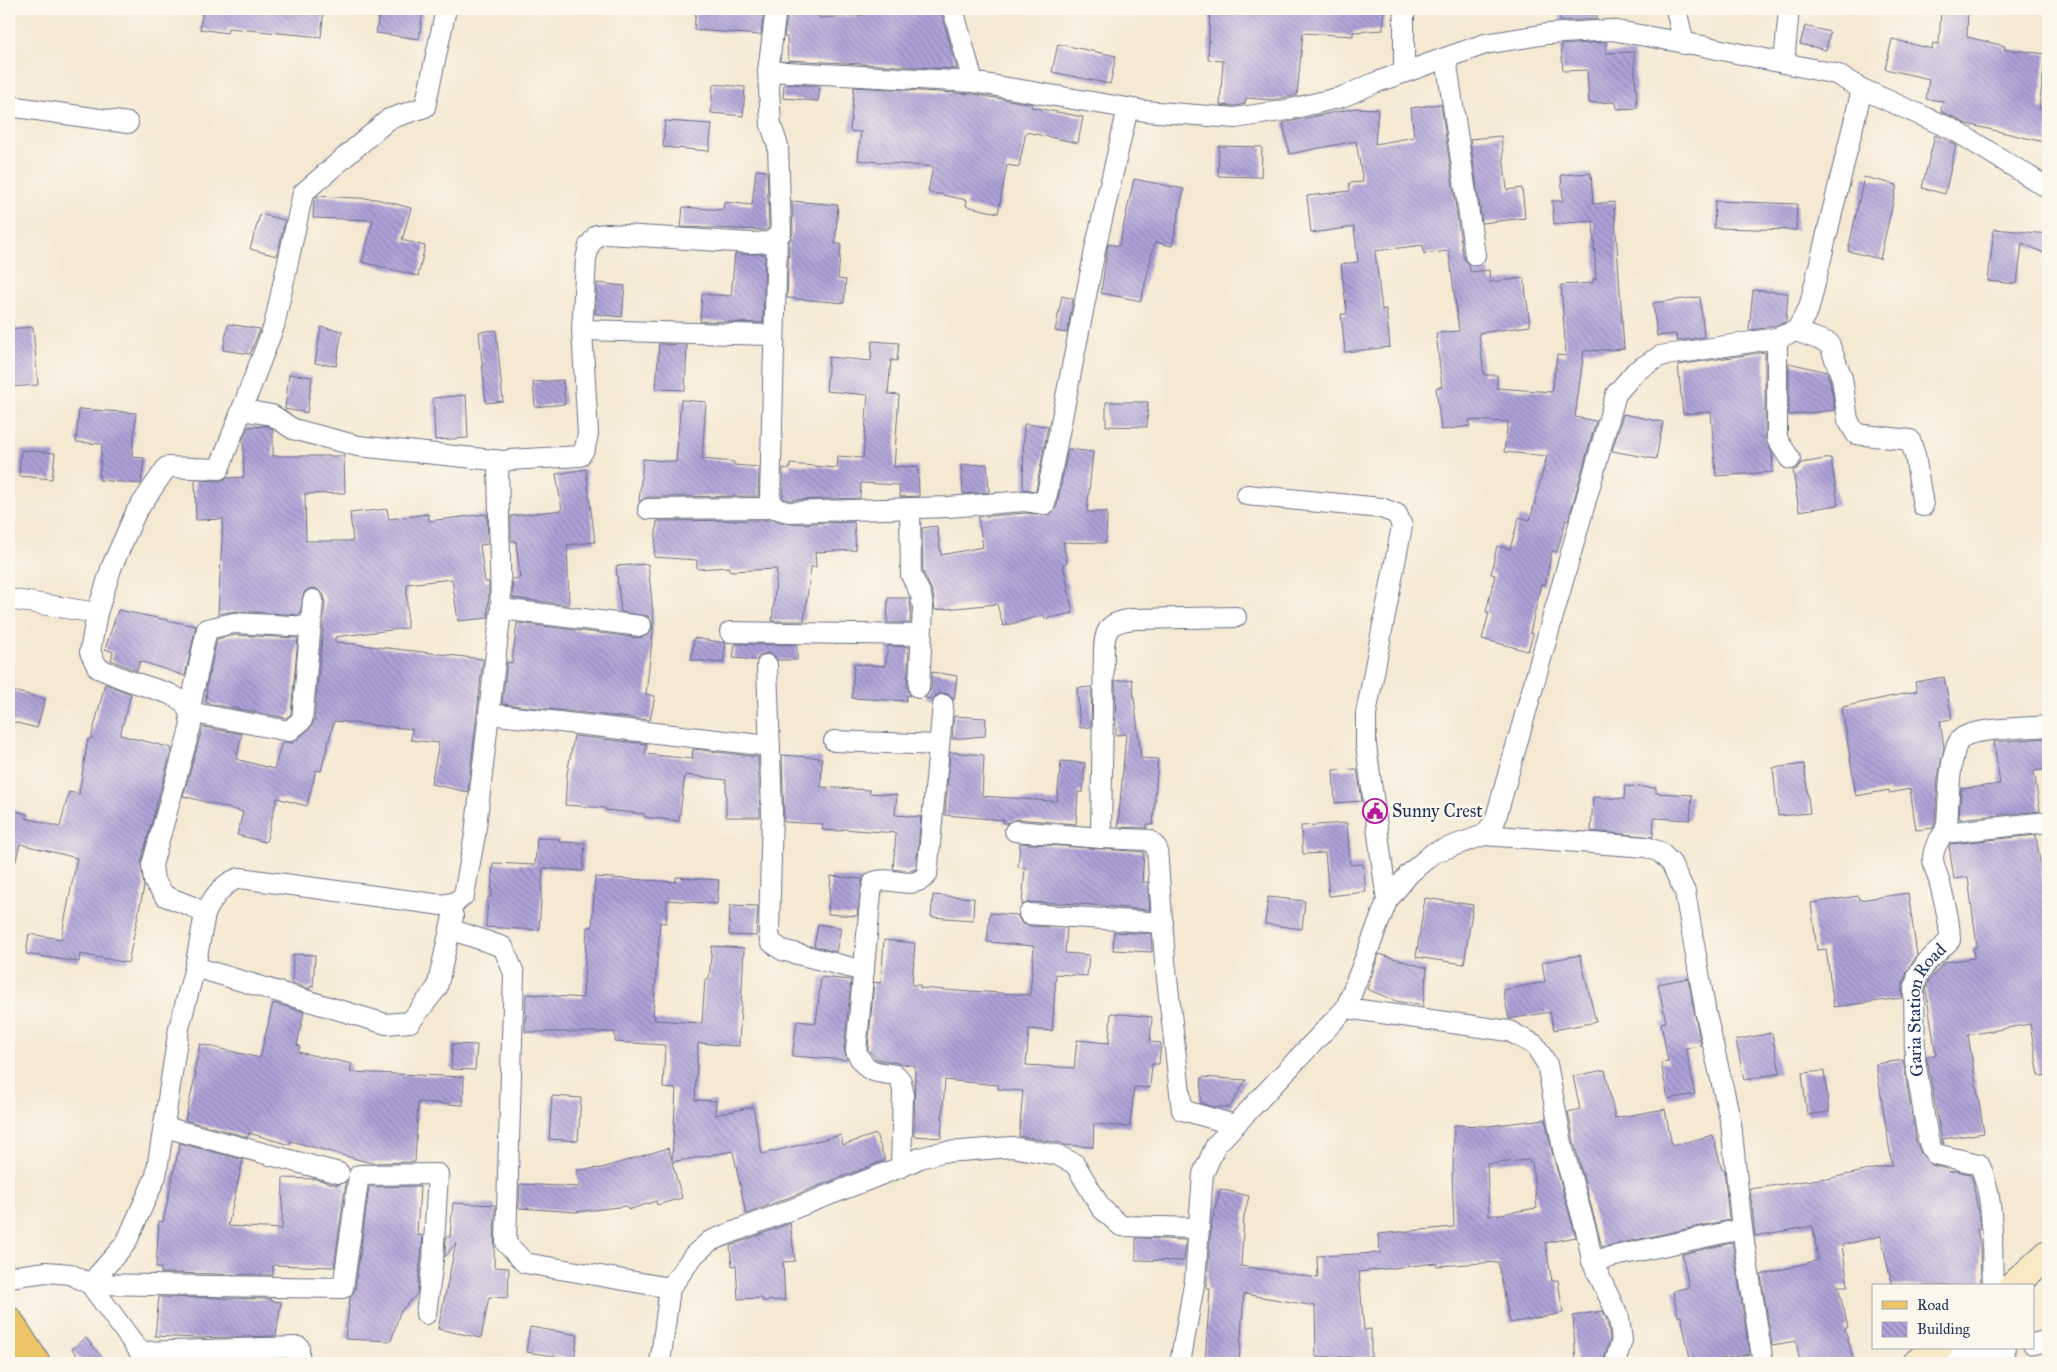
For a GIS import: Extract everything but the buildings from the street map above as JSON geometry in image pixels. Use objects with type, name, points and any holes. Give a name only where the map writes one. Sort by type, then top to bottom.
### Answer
[{"type":"main road","points":[[2015,1284],[2048,1254]]},
{"type":"main road","points":[[9,1321],[36,1363]]},
{"type":"street","points":[[205,914],[191,906],[165,896],[154,881],[152,865],[191,725],[189,712],[184,702],[170,694],[124,679],[98,668],[90,652],[97,613],[112,566],[136,512],[166,467],[219,469],[274,326],[303,193],[389,119],[425,107],[446,9]]},
{"type":"street","points":[[242,410],[272,415],[293,429],[358,446],[503,461],[580,456],[585,448],[588,434],[582,330],[586,258],[589,246],[597,235],[608,234],[751,243],[770,242],[781,233],[782,218],[778,146],[770,125],[768,71],[776,9]]},
{"type":"street","points":[[953,9],[973,82]]},
{"type":"street","points":[[1404,9],[1404,72]]},
{"type":"street","points":[[1676,9],[1684,44]]},
{"type":"street","points":[[1784,63],[1789,9]]},
{"type":"street","points":[[768,71],[973,82],[1128,108],[1235,118],[1287,110],[1342,97],[1404,72],[1484,44],[1547,34],[1611,30],[1703,46],[1836,74],[1862,89],[1954,130],[2048,188]]},
{"type":"street","points":[[1446,58],[1475,255]]},
{"type":"street","points":[[1484,835],[1495,821],[1616,394],[1636,371],[1660,356],[1777,338],[1796,331],[1810,308],[1862,89]]},
{"type":"street","points":[[9,106],[128,123]]},
{"type":"street","points":[[648,510],[774,508],[788,512],[948,507],[1025,500],[1045,504],[1096,245],[1128,108]]},
{"type":"street","points":[[774,508],[770,497],[777,238]]},
{"type":"street","points":[[582,330],[774,335]]},
{"type":"street","points":[[1796,331],[1829,343],[1842,378],[1848,420],[1856,434],[1910,440],[1915,455],[1923,506]]},
{"type":"street","points":[[1777,338],[1777,440],[1790,458]]},
{"type":"street","points":[[90,1284],[126,1243],[156,1176],[179,1028],[196,968],[205,914],[209,905],[230,880],[240,878],[442,905],[456,902],[464,895],[476,835],[501,609],[500,515],[496,473],[500,463],[503,461]]},
{"type":"street","points":[[1247,495],[1382,508],[1397,514],[1402,526],[1366,714],[1366,745],[1387,902]]},
{"type":"street","points":[[910,508],[911,575],[921,594],[923,608],[919,688]]},
{"type":"street","points":[[9,598],[97,613]]},
{"type":"street","points":[[189,712],[289,730],[302,720],[313,600]]},
{"type":"street","points":[[501,609],[641,626]]},
{"type":"street","points":[[1101,838],[1104,648],[1108,629],[1117,621],[1133,618],[1236,616]]},
{"type":"street","points":[[189,712],[207,629],[234,623],[311,627]]},
{"type":"street","points":[[730,632],[921,635]]},
{"type":"street","points":[[767,664],[772,812],[770,942],[782,950],[864,971]]},
{"type":"street","points":[[901,1167],[903,1092],[901,1081],[896,1075],[868,1070],[856,1051],[871,894],[874,882],[883,879],[910,884],[920,882],[927,875],[943,705]]},
{"type":"street","points":[[489,714],[770,746]]},
{"type":"street","name":"Garia Station Road","points":[[1992,1284],[1989,1196],[1985,1177],[1979,1164],[1935,1154],[1931,1148],[1915,1060],[1914,990],[1918,975],[1927,962],[1950,940],[1950,922],[1933,859],[1936,841],[1944,833],[1955,746],[1962,737],[1979,732],[2048,726]]},
{"type":"street","points":[[834,742],[939,745]]},
{"type":"street","points":[[1944,833],[2048,822]]},
{"type":"street","points":[[1015,831],[1149,840],[1154,844],[1156,848],[1165,961],[1182,1110],[1235,1125]]},
{"type":"street","points":[[1180,1363],[1195,1279],[1203,1174],[1216,1145],[1346,1008],[1387,902],[1408,874],[1433,853],[1484,835],[1646,847],[1660,852],[1671,863],[1685,892],[1706,1014],[1731,1123],[1742,1229],[1763,1363]]},
{"type":"street","points":[[196,968],[386,1024],[410,1022],[437,988],[456,902]]},
{"type":"street","points":[[1029,914],[1163,922]]},
{"type":"street","points":[[450,929],[503,947],[514,973],[506,1243],[525,1263],[670,1288]]},
{"type":"street","points":[[1346,1008],[1509,1031],[1535,1045],[1548,1064],[1563,1149],[1587,1234],[1592,1261],[1619,1318],[1622,1340],[1615,1363]]},
{"type":"street","points":[[164,1127],[339,1173]]},
{"type":"street","points":[[660,1363],[670,1288],[694,1254],[710,1241],[920,1158],[942,1152],[1012,1147],[1057,1155],[1075,1164],[1101,1208],[1121,1226],[1199,1228]]},
{"type":"street","points":[[9,1277],[46,1272],[70,1274],[90,1284],[343,1288],[359,1175],[438,1174],[433,1260],[426,1314]]},
{"type":"street","points":[[1592,1261],[1742,1229]]},
{"type":"street","points":[[90,1284],[144,1358],[299,1347],[299,1363]]},
{"type":"street","points":[[2034,1344],[2048,1340]]},
{"type":"street","points":[[1925,1357],[1988,1350]]},
{"type":"place","name":"Sunny Crest","points":[[1375,811]]}]
